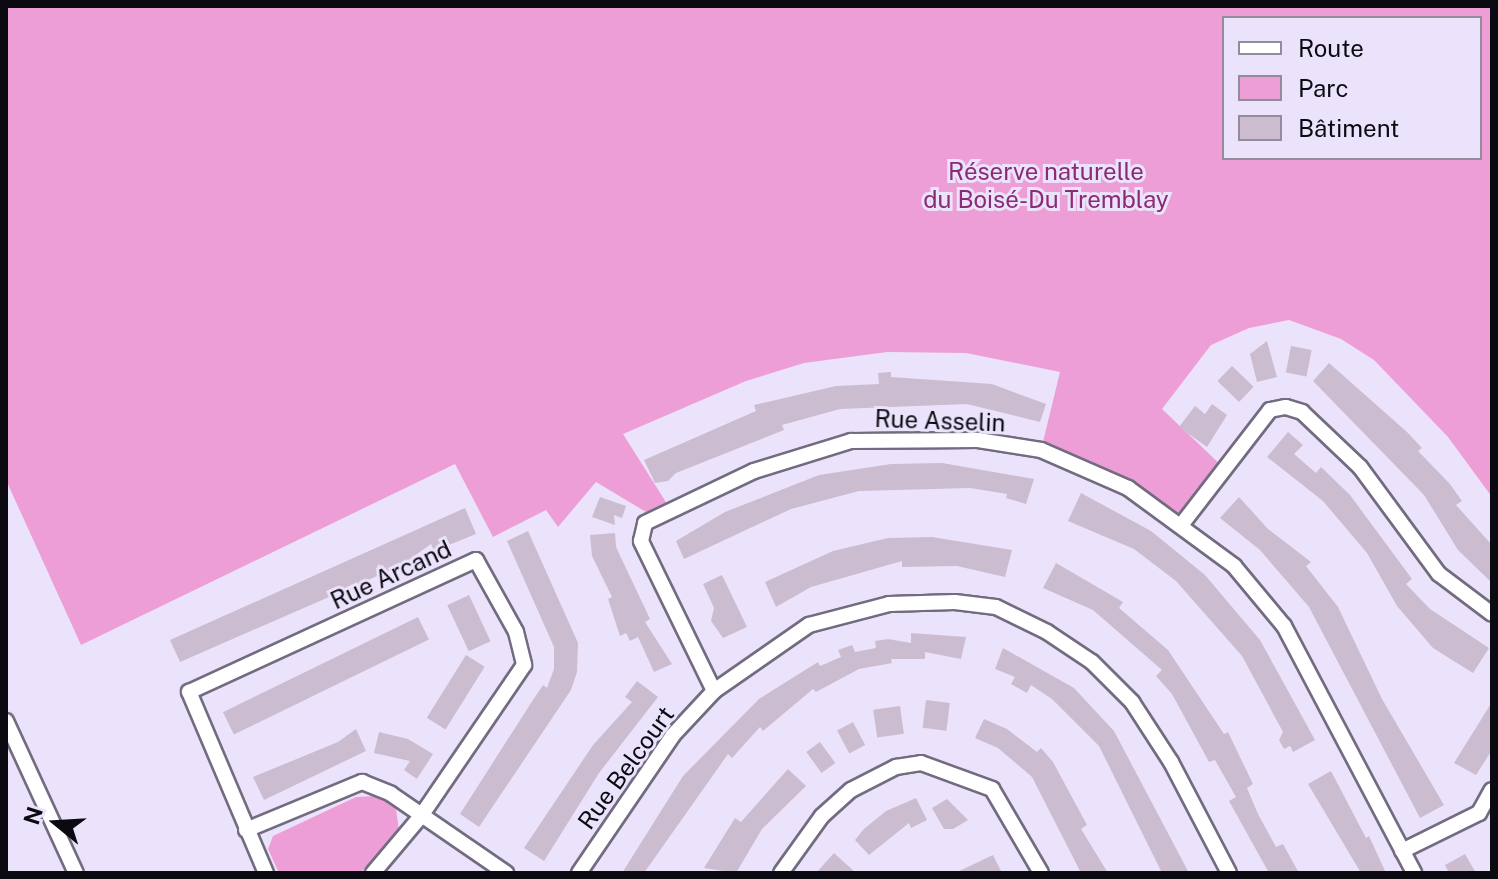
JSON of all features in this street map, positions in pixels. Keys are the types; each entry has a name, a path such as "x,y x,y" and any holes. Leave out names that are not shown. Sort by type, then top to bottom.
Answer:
{"street":[{"path":"1182,524 1270,410 1286,407 1302,412 1360,467 1439,574 1492,614"},
{"name":"Rue Asselin","path":"714,691 641,541 645,523 806,451 867,440 978,440 1041,450 1128,488 1182,524 1234,566 1284,626 1414,873"},
{"name":"Rue Arcand","path":"266,873 189,692 476,560 516,632 524,665 421,816 373,873"},
{"name":"Rue Belcourt","path":"579,873 673,735 714,691 809,625 889,604 955,602 996,607 1047,632 1092,662 1132,702 1171,762 1229,873"},
{"path":"6,721 76,873"},
{"path":"781,873 822,816 851,790 896,767 921,763 992,789 1041,873"},
{"path":"246,830 362,782 421,816 506,873"},
{"path":"1402,851 1479,813 1492,790"}],"green space":[{"name":"Réserve naturelle du Boisé-Du Tremblay","path":"6,6 1492,6 1492,497 1448,437 1374,360 1341,339 1289,320 1249,328 1211,345 1162,409 1224,468 1182,524 1041,450 1060,372 966,353 887,352 804,363 746,381 623,434 669,507 651,515 596,482 558,527 546,510 493,537 455,464 81,645 6,480"},
{"path":"377,796 396,809 399,830 360,873 279,873 268,849 273,836 356,797"}],"building":[{"path":"1267,341 1277,377 1257,382 1250,354"},
{"path":"1291,346 1312,350 1306,377 1286,373"},
{"path":"1329,363 1407,432 1422,448 1418,451 1450,484 1462,501 1456,505 1492,545 1492,583 1458,550 1424,495 1313,381"},
{"path":"1232,366 1254,387 1239,402 1217,381"},
{"path":"891,372 891,377 992,384 1046,404 1040,422 967,404 840,409 782,425 784,430 676,473 668,481 655,483 644,460 756,411 754,405 836,386 879,384 878,373"},
{"path":"1212,404 1227,415 1207,447 1179,427 1195,406 1205,414"},
{"path":"1288,432 1303,445 1294,454 1316,473 1321,467 1350,495 1412,579 1406,584 1430,609 1489,648 1473,673 1433,648 1397,606 1367,553 1323,501 1267,457"},
{"path":"942,463 1034,479 1026,504 1006,498 1007,494 970,488 859,491 791,509 684,559 676,541 725,512 819,475 891,464"},
{"path":"1081,493 1151,531 1205,575 1260,640 1315,740 1293,752 1290,746 1284,749 1279,740 1283,732 1242,656 1176,581 1134,549 1068,521"},
{"path":"600,497 626,506 622,518 614,515 615,525 592,517"},
{"path":"1239,497 1268,529 1311,562 1306,566 1338,607 1382,699 1444,805 1420,818 1309,607 1260,550 1220,518"},
{"path":"465,508 476,534 434,551 431,544 400,566 180,662 170,640"},
{"path":"528,531 578,643 577,672 571,690 479,827 460,814 543,685 547,688 554,669 554,647 507,541"},
{"path":"615,533 616,547 650,619 645,622 672,664 654,672 638,637 630,641 626,633 620,636 608,599 612,597 592,556 590,535"},
{"path":"932,537 1012,550 1005,577 957,566 902,567 902,561 811,587 776,607 765,582 833,551 888,538"},
{"path":"1056,563 1123,602 1119,608 1168,650 1224,734 1228,732 1253,784 1247,788 1258,814 1276,847 1283,844 1299,873 1269,873 1229,801 1236,797 1215,760 1209,762 1172,694 1156,676 1162,670 1093,610 1043,588"},
{"path":"722,575 747,627 723,638 711,621 714,608 703,584"},
{"path":"469,595 491,641 469,651 447,605"},
{"path":"418,617 429,639 234,735 223,712"},
{"path":"911,633 966,637 961,659 925,652 925,659 891,659 892,663 859,669 816,692 813,689 763,731 760,727 732,758 728,754 644,873 622,873 683,776 759,699 818,662 820,666 841,657 838,650 852,645 855,652 876,648 875,641 888,639 911,643"},
{"path":"1003,648 1074,688 1114,731 1189,873 1162,873 1099,746 1052,699 1031,685 1027,693 1011,684 1015,677 995,669"},
{"path":"466,655 485,667 445,729 427,718"},
{"path":"637,681 658,697 599,773 544,861 524,848 593,745 632,702 625,697"},
{"path":"926,700 950,703 946,731 923,728"},
{"path":"1492,702 1492,750 1476,775 1454,763"},
{"path":"900,706 904,734 877,737 873,710"},
{"path":"984,719 1007,729 1037,752 1041,748 1053,762 1087,825 1081,829 1108,873 1081,873 1032,777 998,748 975,738"},
{"path":"853,722 865,745 849,753 837,730"},
{"path":"356,729 366,751 264,800 253,777 338,742"},
{"path":"379,732 408,739 433,754 417,779 404,770 410,761 374,753"},
{"path":"820,742 835,763 822,773 806,752"},
{"path":"788,769 806,786 762,829 736,873 704,868 735,818 741,822"},
{"path":"1331,771 1366,838 1369,836 1386,873 1361,873 1308,784"},
{"path":"916,798 927,820 911,828 909,823 869,855 855,840 886,811"},
{"path":"947,799 968,820 953,829 944,829 932,808"},
{"path":"834,853 856,873 816,873"},
{"path":"1465,854 1476,873 1449,873 1445,865"},
{"path":"993,855 1002,873 955,873"}]}
